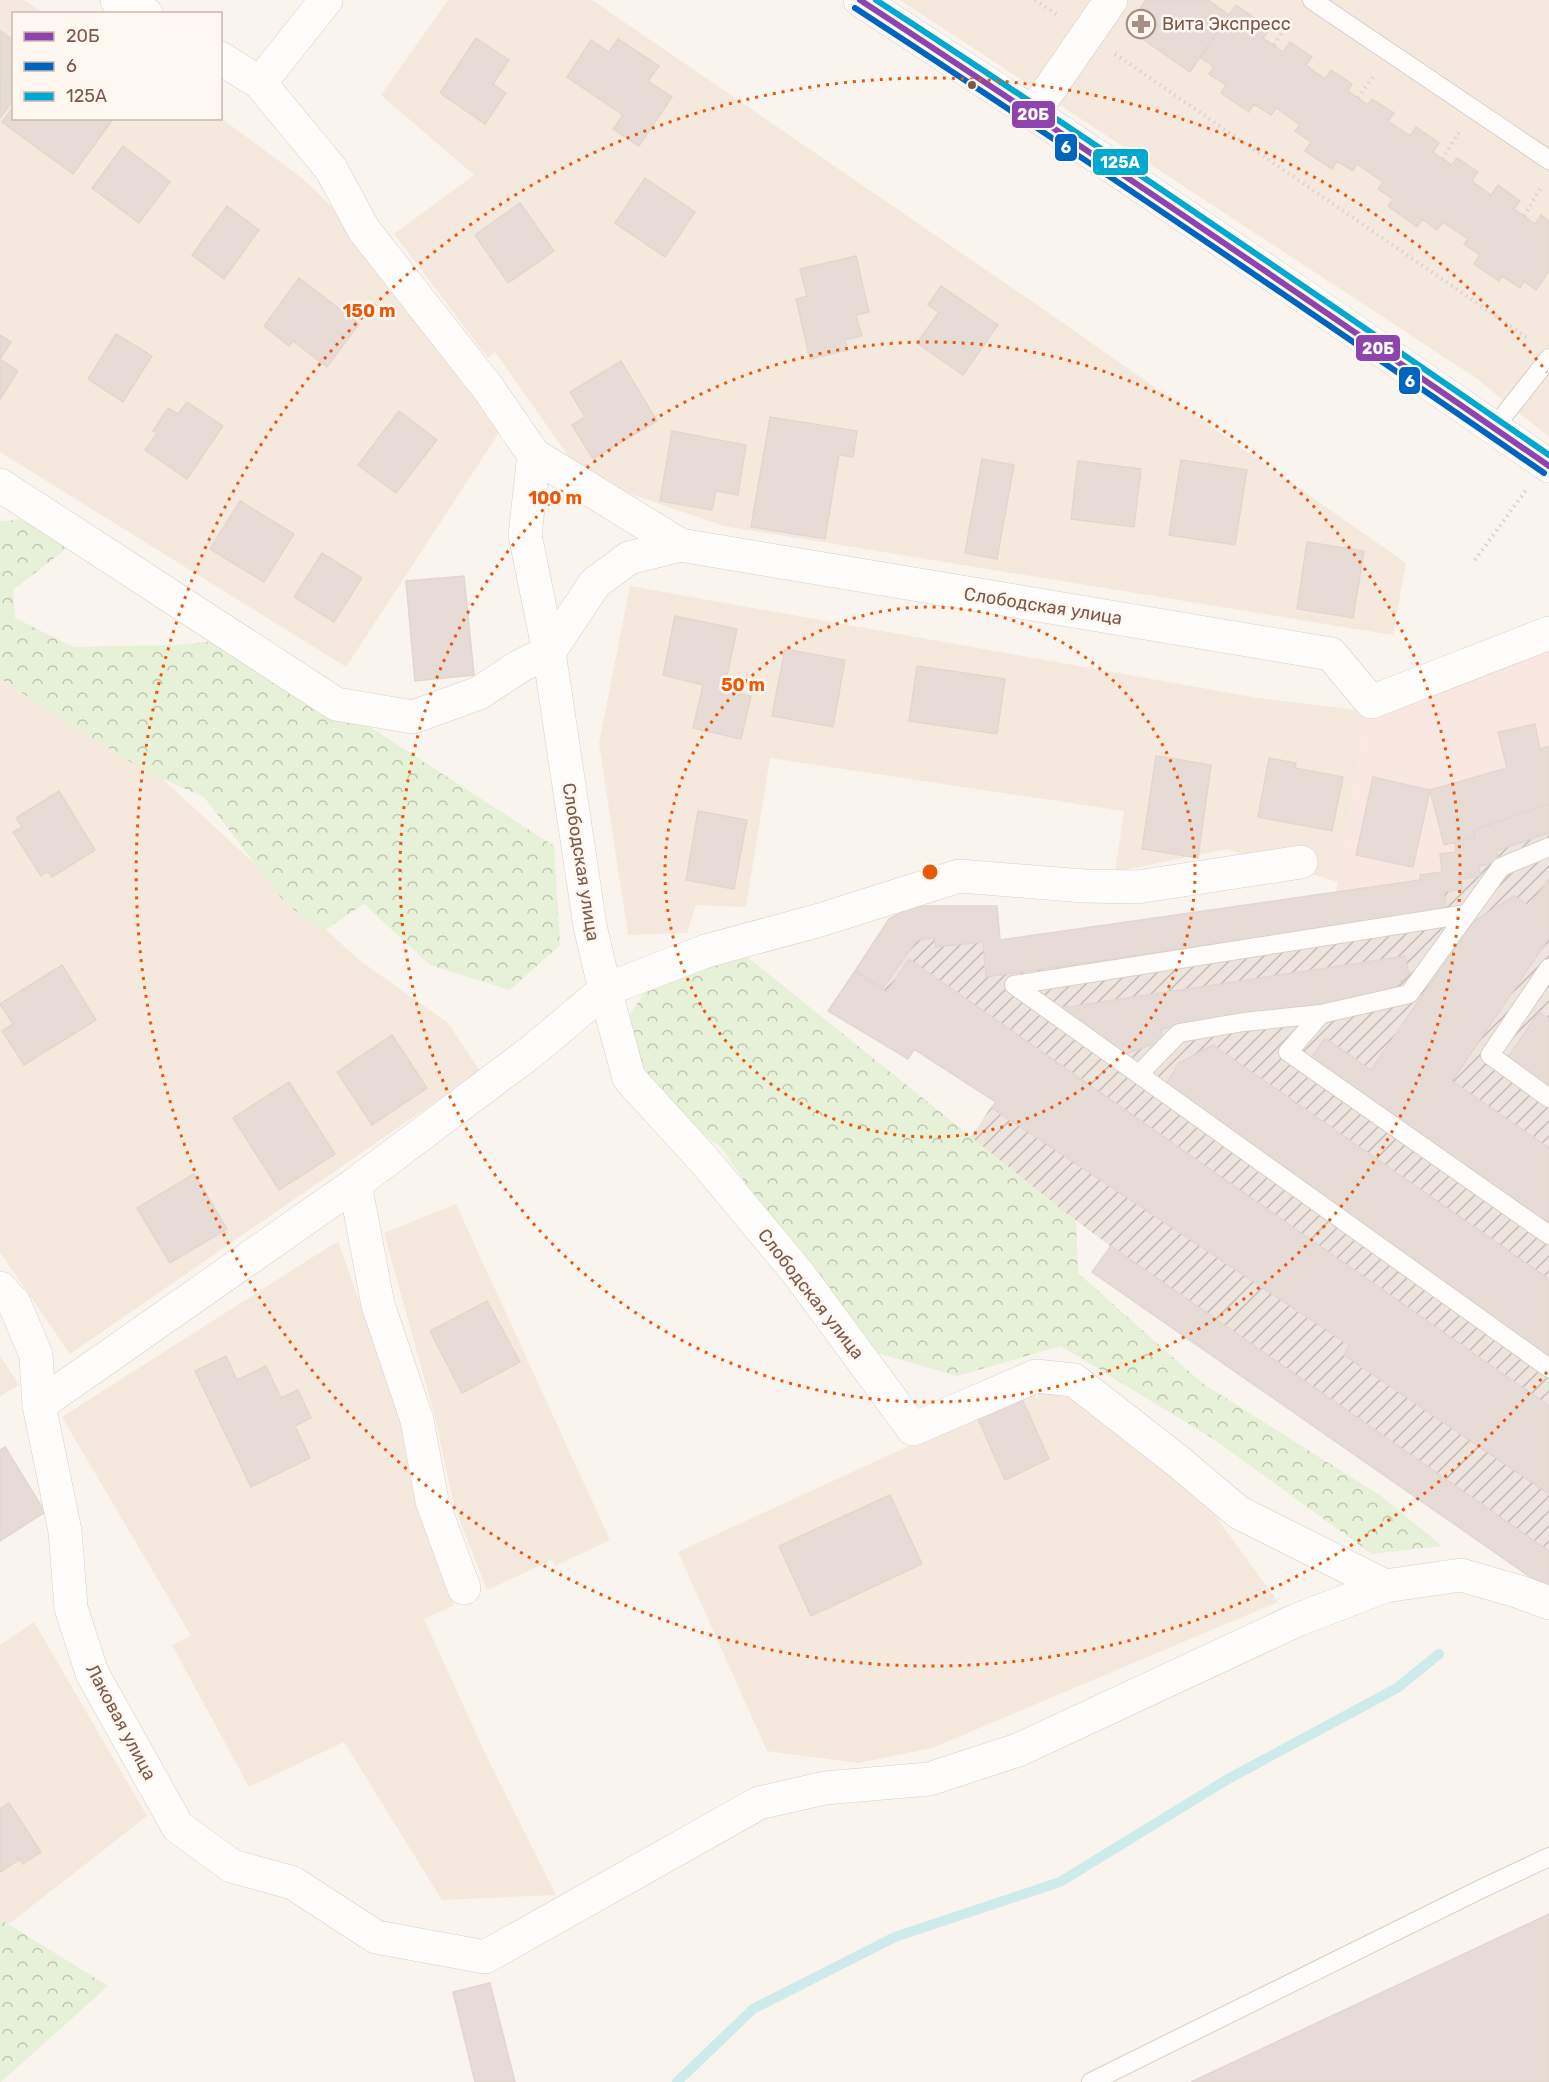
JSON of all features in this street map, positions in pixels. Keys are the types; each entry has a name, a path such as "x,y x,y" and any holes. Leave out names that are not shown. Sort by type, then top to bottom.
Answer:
{"street":[{"path":"117,0 142,12"},
{"path":"260,83 326,0"},
{"path":"860,0 1033,112 1547,464"},
{"path":"1033,112 1111,0"},
{"path":"222,59 260,83 332,169 364,230 488,388 534,455 680,545"},
{"name":"Слободская улица","path":"534,455 525,535 549,652 590,926 630,1078 704,1160 798,1273 913,1429 1036,1376 1074,1380 1179,1462 1238,1512 1385,1586"},
{"path":"0,485 336,704 413,717 479,693 520,666 549,652"},
{"name":"Слободская улица","path":"549,652 595,583 629,558 680,545 1331,654 1371,702 1549,633"},
{"path":"39,1405 355,1184 531,1052 605,990 706,951 820,920 959,876 1084,886 1137,886 1301,862"},
{"path":"355,1184 378,1305 417,1420 432,1500 464,1588"},
{"name":"Лаковая улица","path":"0,1288 14,1303 36,1355 39,1405 65,1531 71,1608 92,1674 178,1827 232,1866 293,1884 376,1937 484,1957 759,1803 825,1788 929,1779 1018,1750 1297,1620 1385,1586"},
{"path":"1385,1586 1461,1575 1549,1603"}],"lane":[{"path":"1304,4 1549,160"},
{"path":"1494,429 1549,358"},
{"path":"1139,1074 1179,1033 1244,1022 1321,1014 1409,994 1501,867 1549,847"},
{"path":"1467,914 1014,985 1549,1368"},
{"path":"1549,967 1490,1055 1549,1098"},
{"path":"1321,1014 1288,1052 1549,1234"},
{"path":"1091,2082 1549,1857"}],"path":[{"path":"1035,0 1529,339"},
{"path":"1274,45 1304,4"},
{"path":"1524,216 1543,186"},
{"path":"1475,560 1547,464"}],"shaded area":[{"path":"0,0 24,0 42,12 12,12 12,120 222,119 302,178 335,210 502,428 346,667 0,452"},
{"path":"448,0 592,0 1043,309 1406,563 1393,635 724,526 584,478 495,352 488,358 394,234 474,175 381,95"},
{"path":"900,0 1549,0 1549,437 1476,378"},
{"path":"630,586 1258,698 1366,711 1338,882 1227,849 1115,872 1124,811 770,758 746,907 696,905 687,933 628,935 599,743"},
{"path":"1549,639 1549,804 1456,852 1442,872 1421,875 1420,880 1336,893 1366,711"},
{"path":"0,660 92,714 359,960 448,1023 480,1071 70,1354 0,1252"},
{"path":"1549,804 1549,1590 1092,1272 1110,1246 969,1140 995,1101 915,1049 908,1059 828,1011 889,919 913,906 997,906 1000,940 1420,880 1420,875 1442,872 1456,852 1455,842 1475,837"},
{"path":"456,1204 610,1540 555,1566 552,1560 487,1590 454,1506 435,1417 384,1233"},
{"path":"338,1241 405,1431 412,1479 454,1605 424,1619 484,1751 556,1895 442,1900 344,1742 249,1787 172,1645 191,1636 62,1417"},
{"path":"0,1356 19,1385 0,1396"},
{"path":"1070,1388 1209,1507 1278,1602 932,1748 858,1763 767,1751 678,1552 1033,1389"},
{"path":"34,1622 147,1816 0,1931 0,1645"}],"green space":[{"path":"21,519 67,548 13,590 15,618 73,647 176,645 234,639 554,846 560,945 510,990 430,965 364,904 323,931 285,903 204,797 147,772 0,678 0,522"},
{"path":"746,956 1076,1221 1078,1273 1202,1383 1381,1496 1442,1546 1372,1554 1212,1438 1061,1346 957,1376 870,1351 764,1210 721,1147 637,1087 629,1017 649,984"},
{"path":"0,1919 108,1986 1,2082 0,2082"}],"building":[{"path":"1146,0 1208,0 1229,15 1190,72 1127,28"},
{"path":"1236,5 1270,29 1263,38 1283,52 1290,42 1312,57 1306,65 1325,79 1331,70 1352,84 1348,91 1368,105 1372,99 1394,113 1388,121 1410,136 1416,127 1439,143 1433,152 1442,159 1452,165 1457,158 1478,172 1472,181 1491,195 1498,185 1520,201 1514,209 1535,224 1541,215 1549,221 1549,271 1536,290 1524,281 1520,288 1502,276 1499,281 1474,264 1480,255 1464,244 1468,239 1443,222 1437,230 1422,219 1417,227 1388,206 1393,199 1378,189 1383,182 1357,164 1353,171 1337,161 1332,169 1305,151 1311,142 1295,131 1300,125 1276,108 1271,115 1254,104 1249,112 1221,93 1226,85 1209,74 1214,67 1200,57"},
{"path":"1,31 12,39 12,102 0,118"},
{"path":"476,38 509,60 493,84 506,93 485,124 440,93"},
{"path":"618,39 659,66 648,81 672,97 639,146 613,129 623,115 567,77 591,40 609,52"},
{"path":"12,109 12,120 109,120 111,122 73,174 2,122"},
{"path":"123,146 170,182 139,223 92,188"},
{"path":"645,178 695,212 665,257 615,223"},
{"path":"520,203 554,251 508,283 475,235"},
{"path":"227,206 259,230 224,279 192,255"},
{"path":"856,256 869,312 856,315 862,336 845,340 848,350 810,359 796,299 807,296 800,269"},
{"path":"299,278 359,324 327,367 293,341 289,346 264,326"},
{"path":"941,286 998,325 963,375 917,343 939,312 928,305"},
{"path":"116,334 152,356 123,402 88,379"},
{"path":"0,335 11,342 0,359"},
{"path":"0,359 18,371 0,399"},
{"path":"621,361 657,421 593,459 572,425 585,417 570,392"},
{"path":"187,402 223,426 187,479 145,450 157,433 153,431 168,408 178,414"},
{"path":"399,411 437,440 396,493 358,465"},
{"path":"770,417 857,431 853,457 839,455 825,539 751,527"},
{"path":"672,431 746,445 738,495 716,491 712,510 660,501"},
{"path":"982,459 1014,465 997,559 965,553"},
{"path":"1181,460 1247,470 1235,545 1169,535"},
{"path":"1078,461 1141,469 1134,527 1071,519"},
{"path":"240,501 294,534 264,582 210,549"},
{"path":"1307,542 1364,551 1353,618 1297,609"},
{"path":"322,553 362,578 334,622 294,597"},
{"path":"464,576 474,675 415,681 406,581"},
{"path":"675,616 737,629 724,690 751,696 741,739 693,728 703,685 663,675"},
{"path":"785,649 845,660 833,727 772,716"},
{"path":"917,666 1005,679 997,734 909,721"},
{"path":"1535,724 1540,749 1549,746 1549,804 1474,830 1475,837 1444,845 1430,790 1507,768 1498,732"},
{"path":"1156,756 1211,765 1198,858 1142,849"},
{"path":"1269,758 1296,763 1295,768 1343,777 1332,831 1258,817"},
{"path":"1373,777 1430,790 1413,867 1356,855"},
{"path":"59,791 95,850 52,877 48,871 41,876 13,832 22,827 16,818"},
{"path":"1549,804 1549,833 1496,851 1499,862 1479,866 1480,876 1462,879 1462,889 1444,892 1446,908 1415,913 1415,916 986,977 983,942 935,947 935,938 917,940 882,989 855,971 889,919 913,906 997,906 1000,940 1420,880 1420,875 1442,872 1440,854 1456,852 1455,842 1475,837 1474,830"},
{"path":"698,811 747,820 734,889 686,880"},
{"path":"1549,879 1549,938 1452,1081 1549,1148 1549,1232 1305,1067 1325,1038 1371,1070 1473,922 1514,896 1529,906"},
{"path":"1405,956 1409,973 1396,987 1364,1000 1161,1029 1162,1041 1111,1059 1065,1031 1062,1008"},
{"path":"909,959 1549,1406 1549,1494 1344,1355 1349,1345 992,1108 996,1102 914,1049 908,1059 828,1011 855,971 887,992"},
{"path":"62,965 96,1020 24,1065 2,1031 13,1024 0,1004"},
{"path":"1539,1012 1549,1019 1549,1098 1502,1066"},
{"path":"392,1035 427,1088 372,1125 337,1072"},
{"path":"1213,1045 1549,1279 1549,1357 1163,1089 1179,1063"},
{"path":"289,1082 335,1154 279,1190 233,1118"},
{"path":"194,1174 227,1229 170,1263 137,1208"},
{"path":"1111,1246 1549,1551 1549,1590 1092,1272"},
{"path":"487,1301 520,1362 462,1393 430,1331"},
{"path":"226,1356 237,1380 266,1366 281,1398 298,1390 311,1418 295,1426 310,1458 251,1487 195,1371"},
{"path":"1022,1399 1049,1459 1005,1480 978,1419"},
{"path":"5,1447 45,1512 0,1541 0,1450"},
{"path":"890,1495 922,1564 811,1616 779,1546"},
{"path":"9,1803 41,1852 23,1864 20,1859 0,1872 0,1809"},
{"path":"1549,1914 1549,2082 1191,2082"},
{"path":"490,1983 515,2082 475,2082 453,1992"}],"waterway":[{"path":"677,2082 753,2009 895,1937 1060,1882 1228,1779 1397,1688 1439,1654"}],"transit line":[{"name":"20Б","path":"860,0 1206,231 1549,466"},
{"name":"125А","path":"876,0 1214,225 1549,455"},
{"name":"6","path":"855,8 1115,180 1544,473"}],"place":[{"name":"Вита Экспресс","path":"1141,24"}]}
